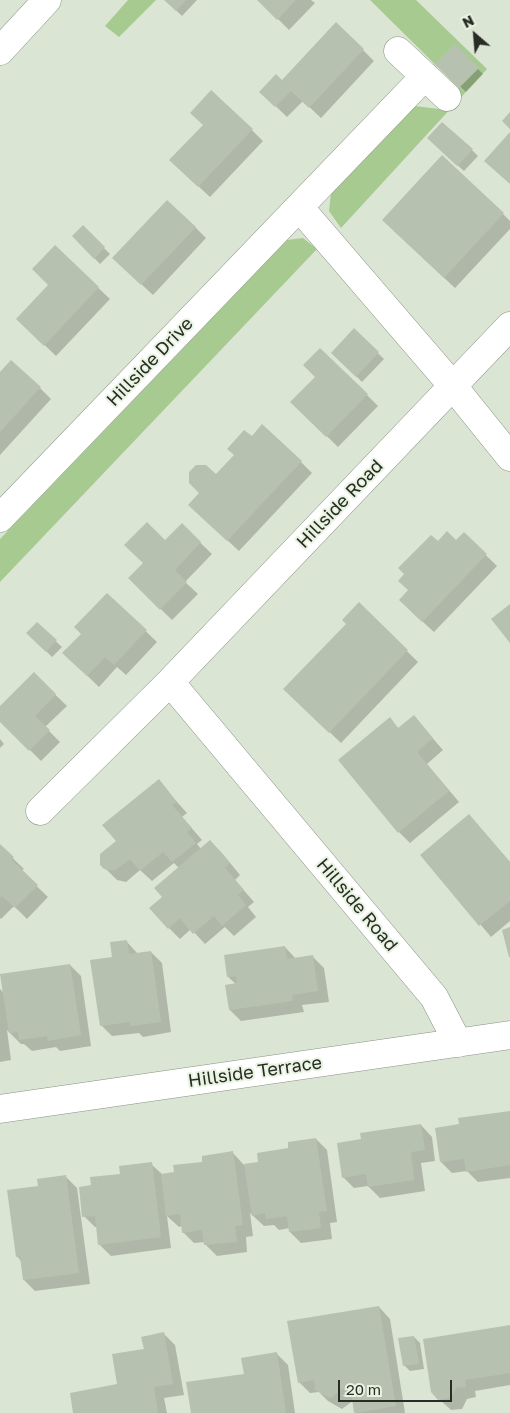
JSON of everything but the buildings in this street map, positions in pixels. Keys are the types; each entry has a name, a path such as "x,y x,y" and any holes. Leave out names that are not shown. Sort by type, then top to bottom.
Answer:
{"street":[{"path":"0,51 47,0"},
{"path":"398,51 447,97"},
{"name":"Hillside Drive","path":"0,518 425,76"},
{"path":"300,207 510,456"},
{"name":"Hillside Road","path":"40,811 170,682 510,326"},
{"name":"Hillside Road","path":"170,682 434,997 458,1043"},
{"name":"Hillside Terrace","path":"0,1109 510,1035"}],"green space":[{"path":"128,0 156,0 119,37 105,26"},
{"path":"370,0 416,0 487,69 341,228 329,211 331,193 415,106 439,109 459,88"},
{"path":"303,238 317,249 0,582 0,539 287,240"}]}
